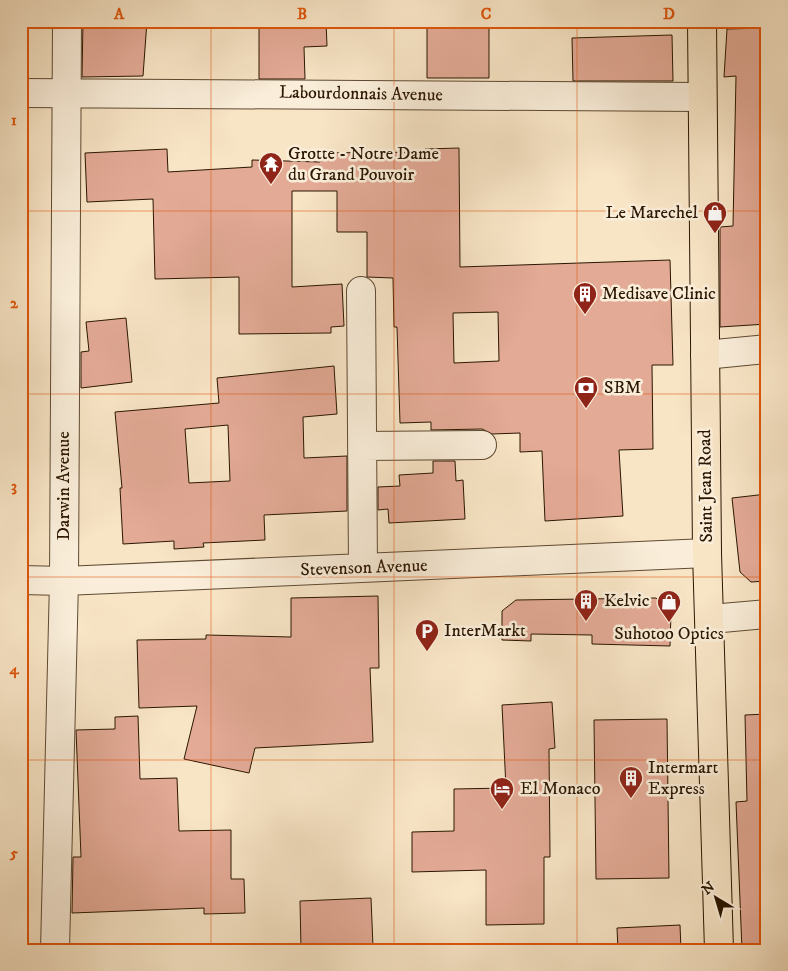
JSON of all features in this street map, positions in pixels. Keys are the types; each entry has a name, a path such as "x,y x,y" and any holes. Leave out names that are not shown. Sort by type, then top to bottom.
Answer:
{"main road":[{"name":"Saint Jean Road","path":"702,21 701,97 707,553 719,950"}],"street":[{"name":"Darwin Avenue","path":"55,950 64,580 65,92 67,21"},
{"name":"Labourdonnais Avenue","path":"21,93 701,97"},
{"path":"361,292 363,568"},
{"path":"705,355 767,349"},
{"path":"362,446 482,445"},
{"name":"Stevenson Avenue","path":"21,580 64,580 707,553"},
{"path":"710,619 767,614"}],"building":[{"path":"83,21 147,21 143,76 82,77"},
{"path":"259,21 326,21 327,46 304,47 305,79 259,79"},
{"path":"427,21 489,21 489,78 427,78"},
{"path":"767,28 767,324 720,327 720,227 733,226 736,76 724,77 727,29"},
{"path":"672,35 673,81 573,81 572,38"},
{"path":"459,148 460,267 670,260 673,365 652,365 653,449 619,450 623,516 545,521 542,451 520,452 520,433 492,434 482,429 431,430 431,422 400,423 397,327 394,327 393,278 367,277 367,232 337,232 337,191 292,191 292,287 342,284 344,326 331,327 331,333 239,334 239,277 155,279 153,199 87,202 85,153 167,149 168,172 252,167 252,160 320,162 320,153 425,152 425,149","holes":["498,312 499,361 454,363 453,313"]},
{"path":"126,318 132,382 81,388 81,352 89,351 86,322"},
{"path":"334,366 337,414 303,417 304,458 347,456 347,511 264,515 265,540 203,543 204,547 174,549 174,541 123,544 120,488 122,488 115,412 219,403 217,378","holes":["228,425 230,481 189,483 185,429"]},
{"path":"433,461 455,461 456,481 463,480 465,519 389,523 388,509 378,510 378,487 400,486 399,475 433,473"},
{"path":"767,494 767,581 751,582 740,572 732,498"},
{"path":"378,596 379,668 370,668 373,742 255,748 249,773 184,759 197,706 139,708 137,640 206,639 206,635 291,637 291,598"},
{"name":"Kelvic","path":"656,598 671,612 670,646 592,644 592,635 531,634 531,641 502,640 502,611 516,600"},
{"path":"552,702 555,748 549,749 550,857 544,857 544,924 486,925 486,870 412,872 412,832 454,831 454,789 506,788 502,705"},
{"path":"767,714 767,950 742,950 736,802 747,801 745,715"},
{"path":"138,716 140,779 177,778 179,831 231,830 231,879 244,879 245,913 204,914 204,908 72,913 73,857 81,857 76,730 115,729 115,717"},
{"name":"Intermart Express","path":"667,719 669,878 596,879 594,720"},
{"path":"371,898 373,947 301,949 300,901"},
{"path":"680,925 681,950 618,950 617,928"}],"place":[{"name":"Grotte - Notre Dame du Grand Pouvoir","path":"271,185"},
{"name":"Le Marechel","path":"715,234"},
{"name":"Medisave Clinic","path":"585,315"},
{"name":"SBM","path":"586,409"},
{"name":"Kelvic","path":"586,622"},
{"name":"Suhotoo Optics","path":"669,623"},
{"name":"InterMarkt","path":"427,652"},
{"name":"Intermart Express","path":"631,799"},
{"name":"El Monaco","path":"502,810"}]}
